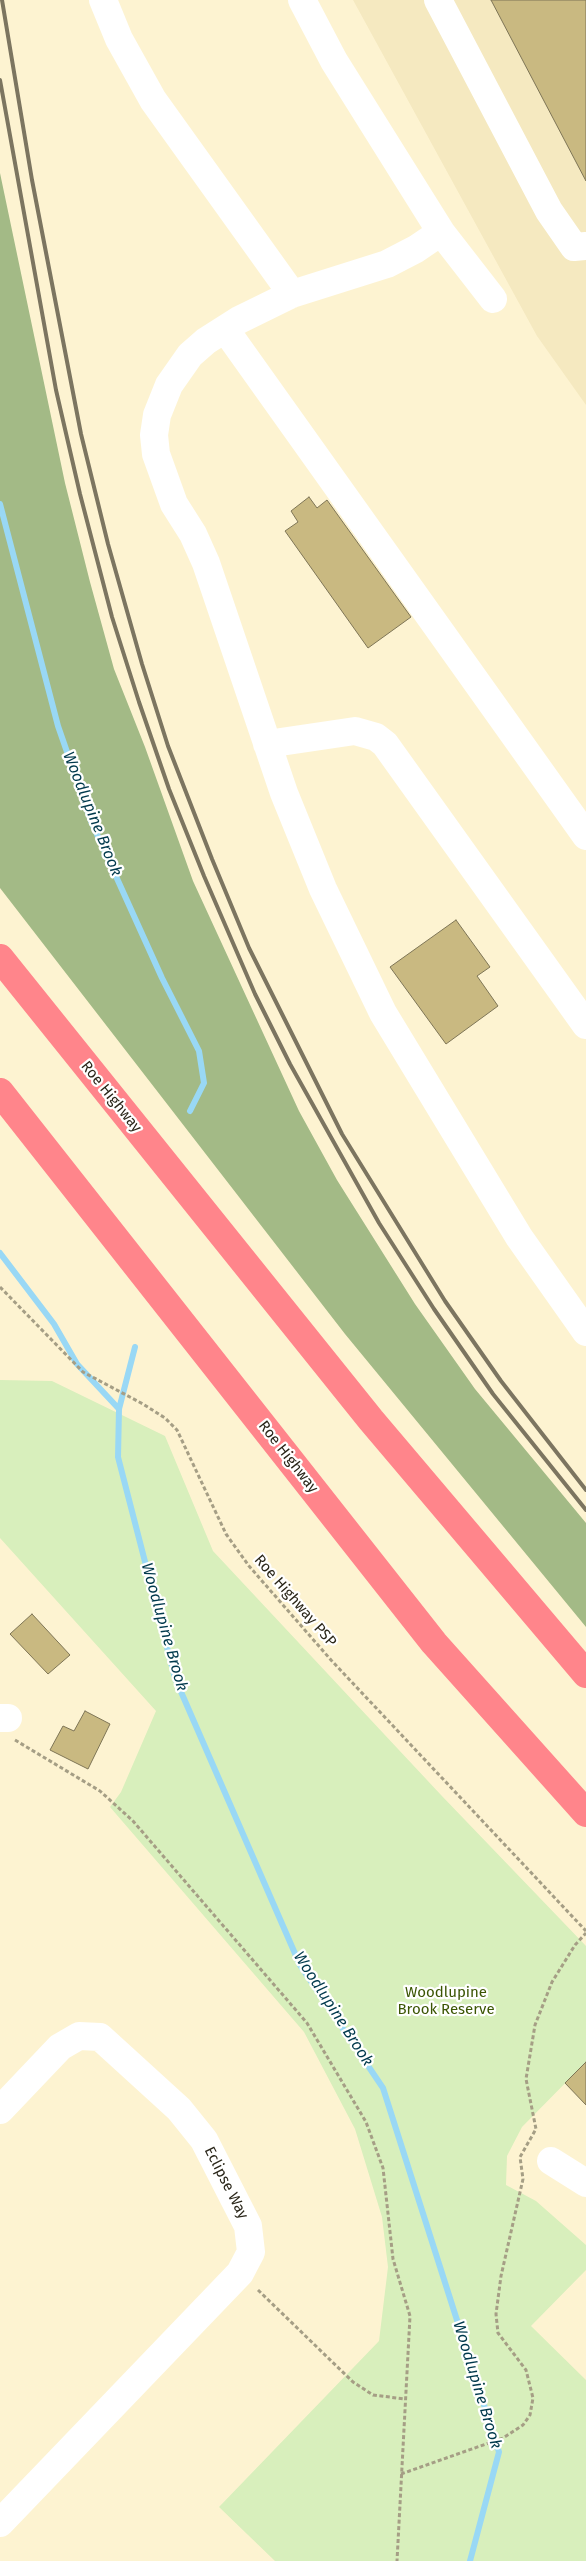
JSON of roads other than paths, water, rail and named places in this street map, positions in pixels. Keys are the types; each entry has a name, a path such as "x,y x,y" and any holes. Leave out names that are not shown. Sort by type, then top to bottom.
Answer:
{"highway":[{"name":"Roe Highway","path":"0,958 371,1420 586,1674"},
{"name":"Roe Highway","path":"0,1092 434,1643 586,1814"}],"street":[{"path":"103,0 119,39 153,100 292,294"},
{"path":"302,0 334,61 441,232 493,299"},
{"path":"438,0 549,211 574,247 586,246"},
{"path":"441,232 416,249 388,264 292,294 225,329 196,350 177,371 157,415 154,435 158,461 171,496 206,563 266,744 323,889 383,1013 520,1237 586,1332"},
{"path":"225,329 586,836"},
{"path":"266,744 355,731 376,737 384,744 586,1025"},
{"name":"Eclipse Way","path":"0,2110 60,2046 79,2036 100,2037 179,2110 204,2140 248,2226 252,2252 240,2273 0,2523"},
{"path":"551,2161 586,2184"}],"waterway":[{"name":"Woodlupine Brook","path":"0,504 58,726 91,821 162,978 199,1051 204,1083 190,1111"},
{"path":"0,1253 54,1324 77,1364 119,1409"},
{"name":"Woodlupine Brook","path":"135,1347 119,1409 118,1457 175,1678 300,1965 383,2088 499,2452 470,2561"}],"railway":[{"path":"2,0 32,180 81,434 108,544 142,664 168,746 212,859 249,948 342,1134 445,1301 501,1381 586,1490"},
{"path":"0,80 56,390 80,494 112,617 139,702 169,789 204,876 255,994 290,1064 379,1223 434,1309 493,1394 586,1510"}],"park label":[{"name":"Woodlupine Brook Reserve","path":"446,2002"}]}
